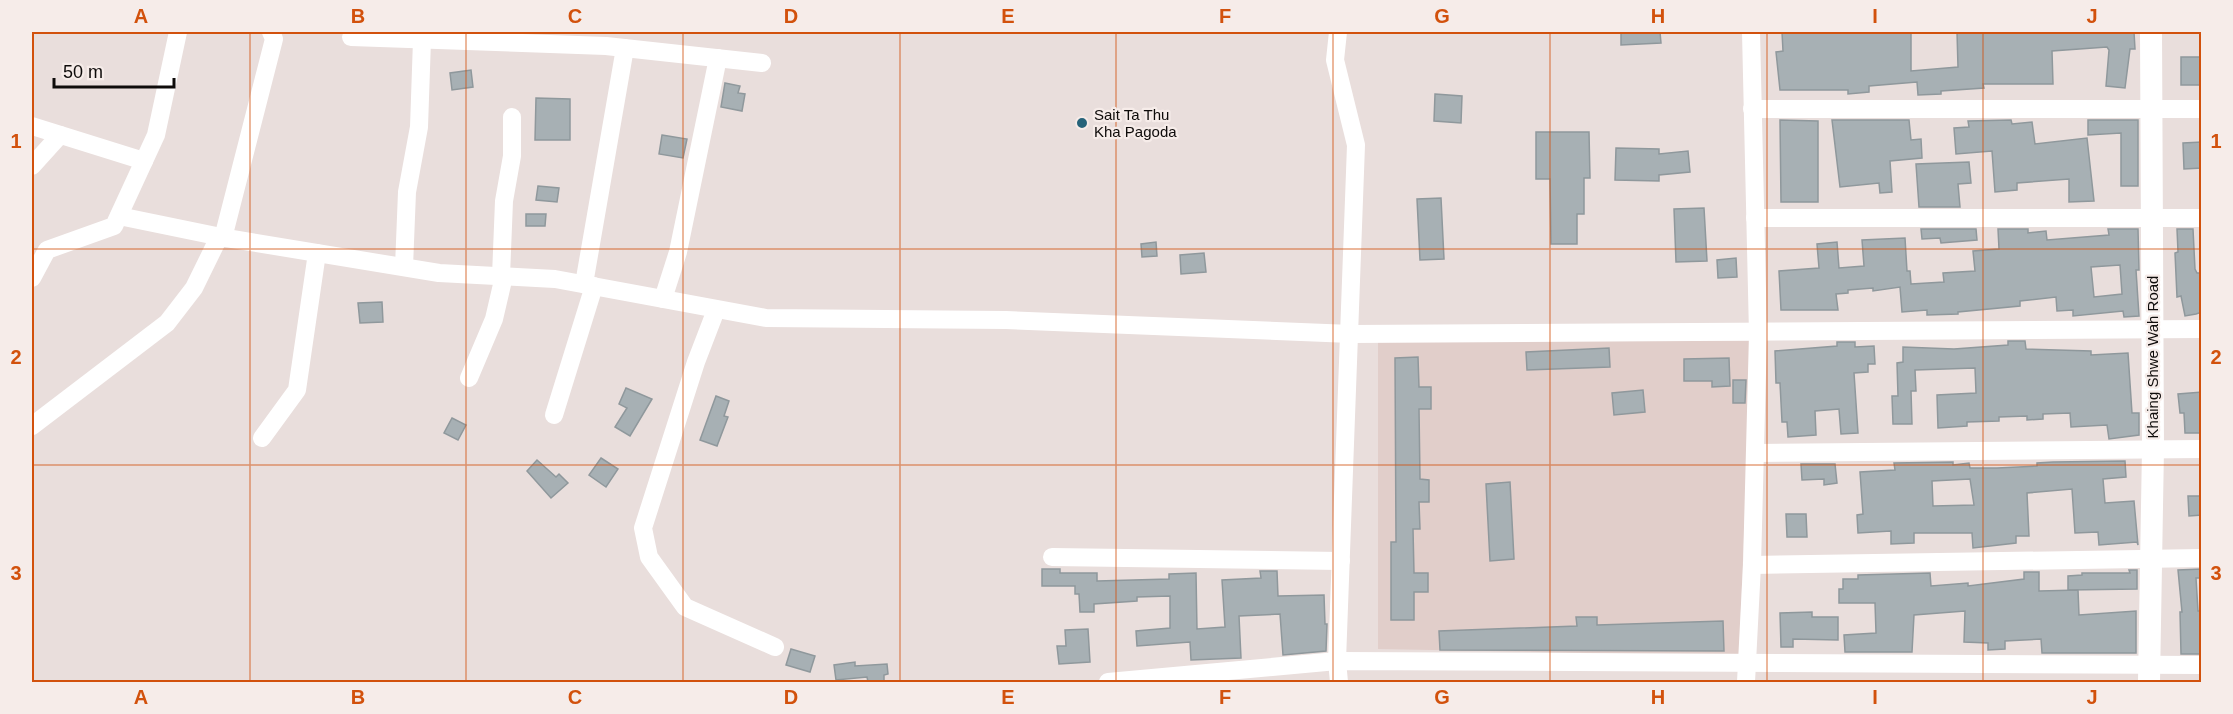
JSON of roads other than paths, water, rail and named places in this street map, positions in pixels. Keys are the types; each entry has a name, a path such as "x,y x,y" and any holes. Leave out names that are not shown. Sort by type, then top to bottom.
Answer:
{"street":[{"path":"32,278 47,250 114,226 156,135 178,32"},
{"path":"32,426 167,323 194,288 221,237 274,39 272,32"},
{"path":"1338,32 1335,60 1356,145 1351,334 1337,662 1339,682"},
{"path":"1746,682 1756,453 1758,334 1751,32"},
{"name":"Khaing Shwe Wah Road","path":"2149,674 2153,448 2151,32"},
{"path":"351,37 422,40 534,37 762,63"},
{"path":"404,267 407,192 419,127 422,40"},
{"path":"554,415 589,285 625,48"},
{"path":"663,299 678,252 718,58"},
{"path":"1752,109 2202,109"},
{"path":"469,378 494,319 502,276 504,201 512,156 512,117"},
{"path":"32,126 144,161"},
{"path":"32,166 60,135"},
{"path":"119,216 221,237 439,273 555,279 766,318 1006,320 1351,334 1758,334 2202,329"},
{"path":"1755,218 2202,218"},
{"path":"262,438 297,390 317,253"},
{"path":"716,310 696,362 643,528 649,557 686,607 775,647"},
{"path":"1756,453 2202,449"},
{"path":"1052,557 1341,561"},
{"path":"1752,565 2202,558"},
{"path":"1108,682 1337,662 1746,663 2149,674 2202,665"}],"place":[{"name":"Sait Ta Thu Kha Pagoda","path":"1082,123"}]}
